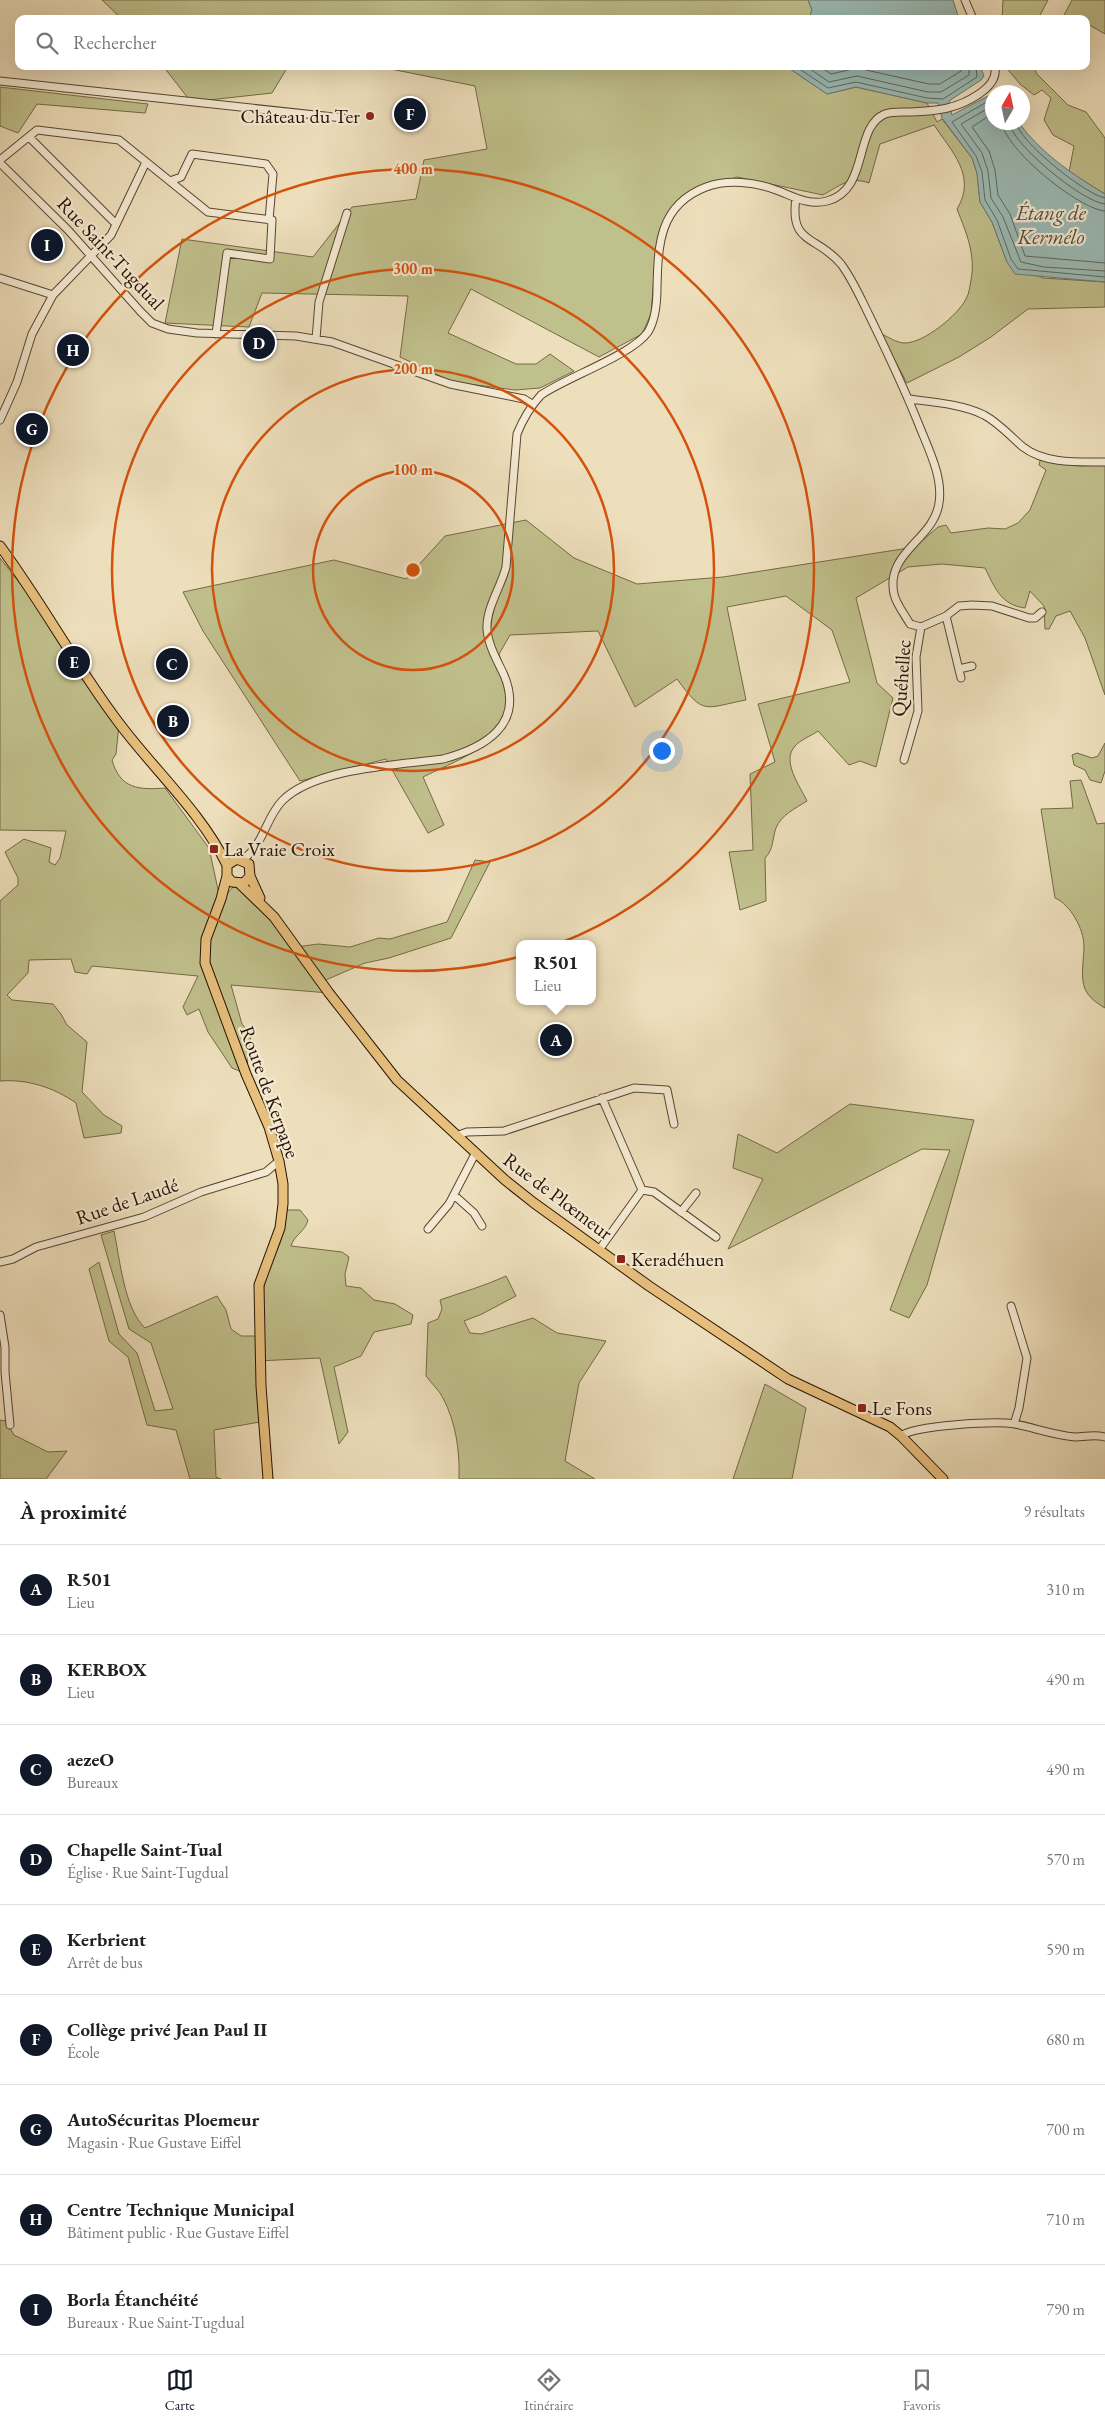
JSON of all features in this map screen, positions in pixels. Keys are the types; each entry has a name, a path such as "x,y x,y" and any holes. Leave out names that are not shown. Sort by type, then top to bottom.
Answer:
{"main road":[{"path":"0,546 28,583 119,724 217,844 228,866 240,859"},
{"path":"217,844 240,859 250,872"},
{"name":"Route de Kerpape","path":"228,866 221,899 206,939 205,963 246,1074 269,1128 282,1177 283,1204 280,1228 259,1285 261,1386 268,1479"},
{"name":"Route de Kerpape","path":"221,899 226,891 238,884 250,872"},
{"name":"Rue de Plœmeur","path":"250,872 262,903"},
{"name":"Rue de Plœmeur","path":"227,876 262,903 397,1080 475,1154 534,1204 788,1379 890,1428 901,1436 943,1479"}],"street":[{"path":"965,0 971,15"},
{"path":"240,859 257,846 278,806 294,792 325,776 443,759 460,754 491,738 504,721 509,707 509,690 490,645 487,627 490,611 502,583 506,567 517,434 532,404 549,389 633,346 648,332 656,308 658,260 662,231 670,216 684,200 706,187 740,182 764,186 796,198 822,202 835,198 847,188 859,166 872,126 878,118 894,112 952,108 985,90 994,79 995,70"},
{"path":"0,81 343,118"},
{"path":"0,161 37,130 119,140 208,212 272,220 270,259 227,253 216,334"},
{"path":"28,137 116,224"},
{"path":"170,181 182,177 192,154 266,164 273,174 269,220"},
{"name":"Rue Saint-Tugdual","path":"0,161 68,230 152,323 168,329 216,334 296,336 332,342 373,355 450,384 524,399 532,404"},
{"path":"0,420 17,382 32,334 54,295 111,235 146,162"},
{"path":"796,198 794,220 796,226 804,235 831,254 849,276 908,399 982,414 1025,448 1039,456 1050,459 1105,462"},
{"path":"316,339 319,302 347,213"},
{"path":"0,278 54,295"},
{"name":"Quéhellec","path":"908,399 931,454 938,481 939,503 932,525 904,553 895,569 894,594 910,624 921,626 946,616 959,606 992,606 1029,618 1035,618 1042,612"},
{"path":"946,616 961,678"},
{"name":"Quéhellec","path":"904,760 918,711 916,657 921,626"},
{"path":"959,670 972,666"},
{"path":"250,872 274,821 294,792"},
{"path":"456,1136 467,1132 481,1133 512,1129 634,1088 667,1090 674,1124"},
{"path":"602,1098 642,1190"},
{"path":"466,1145 481,1133"},
{"path":"428,1229 454,1195 475,1154"},
{"name":"Rue de Laudé","path":"0,1262 12,1259 36,1247 144,1217 201,1192 266,1172 279,1161"},
{"path":"266,1172 282,1177"},
{"path":"642,1190 654,1192 716,1237"},
{"path":"599,1250 642,1190"},
{"path":"682,1212 696,1193"},
{"path":"454,1195 474,1213 482,1226"},
{"path":"1011,1306 1027,1358 1019,1408 1014,1424"},
{"path":"0,1315 5,1347 5,1372 10,1425"},
{"path":"901,1436 918,1428 1014,1424 1044,1433 1077,1437 1094,1434 1105,1437"}],"green space":[{"path":"102,0 808,0 812,10 810,15 118,15"},
{"path":"1003,0 1048,0 1040,15 1002,15"},
{"path":"1072,0 1105,0 1105,34 1090,25 1090,15 1064,15"},
{"path":"166,70 286,70 272,93 191,102"},
{"path":"396,70 792,70 827,94 856,87 927,103 937,122 942,119 972,158 977,173 980,202 992,222 1007,262 1043,278 1105,282 1105,307 1028,309 991,337 959,357 907,383 880,333 905,343 913,342 940,327 956,313 966,299 972,271 969,244 957,209 964,186 963,175 960,165 934,125 880,144 869,183 850,181 823,195 737,177 684,195 663,225 656,250 651,314 642,334 599,357 471,289 448,333 516,364 536,364 550,354 574,371 540,388 515,390 453,382 400,357 408,296 262,293 249,327 165,323 182,239 313,257 352,207 416,199 424,160 487,149 475,86"},
{"path":"1008,70 1035,70 1068,105 1086,112 1105,138 1105,194 1069,172 1074,146 1053,135 1044,120 1051,98 1042,90 1034,95 1030,92 1030,85 1021,85"},
{"path":"0,87 148,104 145,113 37,104 18,133 0,126"},
{"path":"1041,457 1105,462 1105,695 1085,638 1070,611 1056,616 1049,629 1045,629 1044,606 1030,591 1025,608 1010,603 1000,594 985,568 942,564 908,567 856,598 877,683 893,698 876,767 860,761 849,765 818,731 795,746 791,752 791,766 796,781 807,801 778,823 771,847 765,858 766,901 740,910 729,852 753,850 750,774 775,762 758,704 850,682 832,630 786,596 727,607 746,700 713,707 700,704 693,699 677,679 635,707 598,631 510,635 499,654 512,694 511,710 506,724 495,736 467,756 423,777 444,825 428,833 386,759 300,781 203,631 183,592 334,560 406,579 445,536 526,520 574,558 637,584 723,577 915,547 938,527 946,525 951,533 988,528 1005,529 1018,523 1030,510 1046,470 1039,465"},
{"path":"0,558 58,632 119,724 116,754 112,760 120,777 125,782 139,788 165,788 209,848 219,894 225,896 233,887 242,889 296,947 318,944 350,947 379,938 390,939 447,922 475,860 490,862 451,938 389,958 365,963 321,982 329,993 231,985 242,1024 251,1035 246,1074 232,1068 208,1032 199,1009 187,1015 183,1007 198,976 92,966 87,974 75,972 71,959 29,960 28,973 7,995 12,1000 53,1004 67,1025 87,1042 82,1092 104,1115 122,1126 121,1133 84,1138 76,1103 40,1085 20,1081 0,1081 0,901 18,885 18,878 5,852 24,839 51,848 49,862 55,865 60,858 66,831 0,830"},
{"path":"1105,743 1105,771 1101,783 1090,780 1085,770 1074,765 1072,755 1077,753 1092,758 1098,756"},
{"path":"1081,780 1097,824 1105,823 1105,1008 1091,998 1085,989 1082,974 1084,946 1079,925 1071,911 1055,898 1041,809 1073,808 1070,781"},
{"path":"850,1104 974,1120 927,1285 909,1318 890,1310 950,1150 922,1149 728,1249 763,1179 733,1168 738,1134 777,1153"},
{"path":"287,1210 300,1210 308,1220 291,1246 342,1252 349,1257 345,1274 346,1286 361,1288 374,1300 395,1304 413,1315 411,1324 374,1332 361,1356 334,1367 348,1432 339,1444 320,1358 257,1361 260,1422 214,1430 216,1477 221,1479 190,1479 176,1430 147,1425 128,1357 109,1341 89,1269 99,1262 119,1334 137,1353 155,1411 173,1409 151,1343 129,1329 101,1235 114,1231 128,1296 132,1308 145,1328 217,1296 226,1310 231,1329 241,1336 264,1336 263,1293 266,1275 280,1243"},
{"path":"506,1276 516,1296 464,1321 470,1333 481,1334 533,1318 557,1333 606,1341 579,1383 565,1461 595,1479 459,1479 458,1448 451,1417 441,1395 426,1376 428,1323 438,1319 442,1309 440,1300"},
{"path":"765,1384 806,1408 792,1479 733,1479"},
{"path":"0,1420 6,1421 14,1435 48,1452 67,1451 46,1479 0,1479"}],"water":[{"path":"808,0 953,0 958,15 810,15 812,10"},
{"name":"Étang de Kermélo","path":"792,70 982,70 984,76 981,80 949,101 952,115 985,98 985,130 1025,130 1058,163 1105,194 1105,282 1015,274 1007,262 992,222 980,202 977,173 972,158 942,118 938,103 927,103 856,87 827,94"}],"place":[{"name":"Collège privé Jean Paul II","path":"410,114"},
{"name":"Château du Ter","path":"370,116"},
{"name":"Borla Étanchéité","path":"47,245"},
{"name":"Chapelle Saint-Tual","path":"259,343"},
{"name":"Centre Technique Municipal","path":"73,350"},
{"name":"AutoSécuritas Ploemeur","path":"32,429"},
{"name":"Kerbrient","path":"74,662"},
{"name":"aezeO","path":"172,664"},
{"name":"KERBOX","path":"173,721"},
{"name":"La Vraie Croix","path":"214,849"},
{"name":"R501","path":"556,1040"},
{"name":"Keradéhuen","path":"621,1259"},
{"name":"Le Fons","path":"862,1408"}]}
